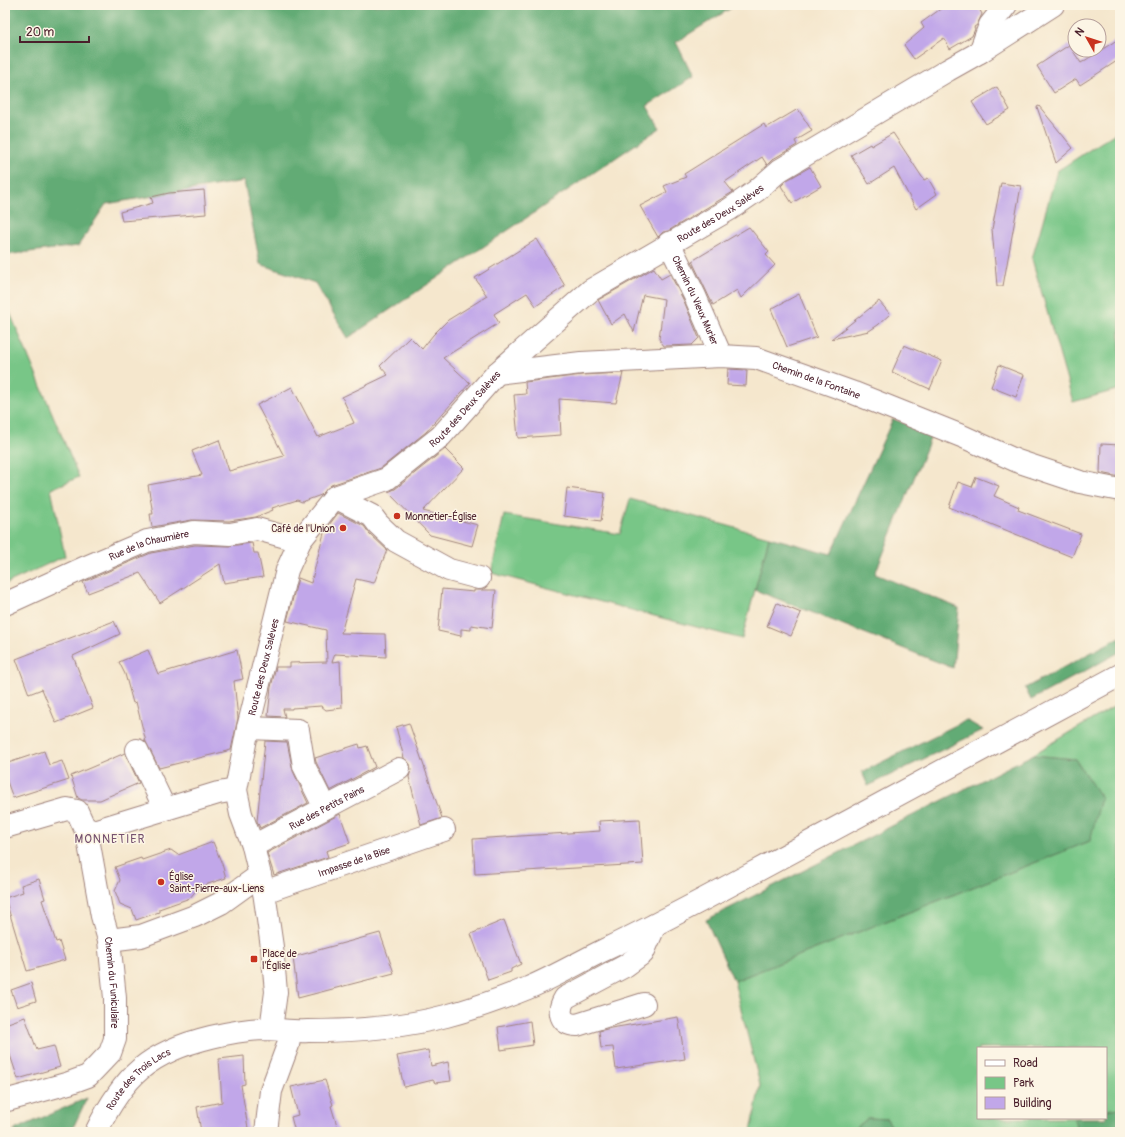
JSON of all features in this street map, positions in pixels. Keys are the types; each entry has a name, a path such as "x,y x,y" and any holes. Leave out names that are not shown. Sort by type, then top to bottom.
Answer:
{"street":[{"path":"980,52 990,25 1006,5"},
{"name":"Route des Deux Salèves","path":"266,1132 271,1091 286,1049 280,1030 272,947 262,884 254,846 241,814 236,790 248,728 287,570 300,541 335,497 387,479 441,436 497,373 591,290 730,209 756,191 780,170 980,52 1054,5"},
{"name":"Chemin du Vieux Murier","path":"669,244 695,296 721,356"},
{"name":"Chemin de la Fontaine","path":"497,373 581,363 721,356 756,358 854,393 964,437 1017,461 1080,482 1120,490"},
{"path":"335,497 372,516 378,524 396,541 449,570 479,578"},
{"name":"Rue de la Chaumière","path":"5,604 147,541 194,532 230,534 257,529 300,541"},
{"name":"Route des Trois Lacs","path":"96,1132 112,1101 131,1078 144,1065 157,1056 174,1048 237,1031 280,1030 307,1032 391,1026 443,1017 490,1003 530,987 655,925 1120,675"},
{"path":"248,728 298,730 304,766 325,808"},
{"path":"137,750 166,809"},
{"name":"Rue des Petits Pains","path":"254,846 399,769"},
{"path":"87,833 218,792 236,790"},
{"name":"Chemin du Funiculaire","path":"5,827 67,809 77,811 87,833 102,916 109,940 115,998 115,1039 110,1053 88,1076 69,1084 8,1100"},
{"name":"Impasse de la Bise","path":"109,940 141,936 195,916 262,884 444,830"},
{"path":"644,1004 577,1025 571,1025 565,1022 560,1012 561,1005 565,998 625,966 643,953 655,925"}],"green space":[{"path":"5,5 736,5 676,42 693,77 647,106 660,128 348,338 315,283 260,264 244,181 106,204 78,246 5,255"},
{"path":"1120,130 1120,389 1073,402 1032,259 1057,171"},
{"path":"5,301 79,477 51,489 65,556 5,584"},
{"path":"893,419 932,434 875,574 959,608 953,668 755,590 769,537 831,554"},
{"path":"630,499 769,537 742,639 491,573 504,515 620,534"},
{"path":"1120,637 1120,652 1031,700 1025,688"},
{"path":"1120,703 1120,1108 1107,1110 1107,1047 977,1047 977,1119 1075,1119 1076,1132 895,1132 887,1119 868,1118 851,1132 751,1132 760,1085 734,981 1090,841 1075,759 1032,755"},
{"path":"966,720 983,730 868,786 862,772"},
{"path":"1032,755 1075,759 1101,798 1090,841 734,981 706,920"},
{"path":"87,1098 71,1132 15,1132 14,1130"},
{"path":"1120,1108 1120,1132 1076,1132 1075,1119 1107,1119 1107,1110"},
{"path":"868,1118 887,1119 895,1132 851,1132"}],"building":[{"path":"946,5 977,5 982,14 977,25 974,27 975,29 972,36 950,49 944,38 914,59 904,45 924,28 921,23"},
{"path":"1120,38 1120,59 1080,85 1076,79 1054,93 1037,66 1067,46 1067,58 1078,58 1081,63 1089,58 1107,58 1107,46"},
{"path":"997,87 1010,110 986,124 972,102"},
{"path":"1039,106 1073,148 1056,163 1037,107"},
{"path":"798,109 812,131 795,141 797,145 773,159 767,165 762,157 725,182 733,192 668,231 663,232 658,237 640,206 667,192 664,186 686,177 684,174 764,124 766,128"},
{"path":"893,133 924,180 928,178 937,194 916,209 894,168 869,184 851,155 870,144 871,146"},
{"path":"810,167 821,186 792,203 781,186 787,180"},
{"path":"1001,183 1021,186 1003,286 997,286 992,229"},
{"path":"204,190 206,214 122,221 120,212 153,203 151,197 169,193"},
{"path":"749,227 769,252 766,255 775,265 741,298 737,290 713,305 692,261"},
{"path":"537,239 565,286 536,306 527,293 494,314 499,323 443,358 470,383 426,432 381,468 331,485 321,495 302,502 297,500 272,508 273,510 256,517 229,521 192,520 152,527 150,514 153,514 148,485 202,475 192,451 219,440 229,471 284,456 257,405 292,387 318,437 354,423 342,397 388,375 380,366 410,337 422,349 448,320 487,296 475,278"},
{"path":"654,268 661,279 670,274 684,301 699,338 692,345 664,346 659,339 664,299 643,295 634,332 625,314 611,324 598,300"},
{"path":"799,294 817,337 787,347 771,309"},
{"path":"879,301 890,314 878,325 869,331 831,339"},
{"path":"904,345 942,361 930,389 892,372"},
{"path":"999,365 1024,375 1016,397 991,387"},
{"path":"728,369 747,370 746,386 727,385"},
{"path":"623,373 616,403 559,399 561,435 518,438 514,395 526,394 525,382 582,375"},
{"path":"1101,444 1120,445 1120,477 1100,473"},
{"path":"445,449 464,468 423,511 478,525 472,546 430,535 388,492 395,489"},
{"path":"976,477 999,486 994,496 1019,507 1018,510 1081,534 1072,557 949,507 958,482 972,487"},
{"path":"567,488 605,493 601,521 564,516"},
{"path":"338,513 364,526 369,533 387,550 374,583 356,579 341,633 385,634 386,657 335,654 332,662 340,661 342,708 326,710 321,706 292,708 283,709 285,717 268,716 271,687 276,667 290,667 290,663 327,662 326,630 287,621 298,578 311,583 323,533"},
{"path":"252,543 254,553 258,553 263,577 224,583 220,564 160,603 140,573 88,593 83,582 151,553 195,545 229,546"},
{"path":"442,589 474,592 474,590 496,590 492,628 471,625 471,630 461,629 461,636 438,631"},
{"path":"777,603 801,613 791,636 767,626"},
{"path":"114,621 120,634 73,656 93,708 56,723 42,689 29,694 16,659"},
{"path":"148,650 158,674 237,650 243,679 234,681 238,718 231,750 159,768 146,742 136,702 133,703 125,674 119,662"},
{"path":"409,723 442,818 421,825 409,777 411,770 410,764 404,758 396,727"},
{"path":"265,741 287,742 293,771 308,803 260,828 257,821"},
{"path":"359,744 360,748 367,746 375,767 330,791 315,758"},
{"path":"44,751 49,765 62,761 69,780 13,798 5,776 5,764"},
{"path":"125,753 139,783 100,800 82,800 78,798 71,776"},
{"path":"340,814 350,843 326,851 328,857 274,875 267,853"},
{"path":"640,819 643,864 475,874 473,839 600,831 599,821"},
{"name":"Église Saint-Pierre-aux-Liens","path":"213,842 226,878 196,888 197,889 190,898 159,909 159,912 136,920 132,909 120,904 115,891 120,880 115,867 171,850 178,855"},
{"path":"39,879 45,899 42,900 56,942 59,941 65,960 27,971 5,898 23,892 21,885"},
{"path":"504,920 521,964 511,969 511,972 488,980 471,934"},
{"path":"380,933 394,973 298,998 293,957"},
{"path":"31,983 36,1001 17,1007 11,990"},
{"path":"25,1017 37,1050 54,1046 60,1067 18,1079 9,1052 5,1053 5,1024"},
{"path":"678,1017 685,1059 616,1069 613,1047 601,1048 599,1031"},
{"path":"530,1021 533,1045 501,1050 498,1027"},
{"path":"428,1050 431,1066 448,1062 451,1081 435,1083 433,1080 404,1087 397,1056"},
{"path":"244,1056 245,1084 241,1085 248,1128 231,1132 201,1132 197,1107 222,1102 219,1059"},
{"path":"325,1080 333,1105 331,1106 339,1132 295,1132 291,1117 298,1115 291,1087"}],"place":[{"name":"Monnetier-Église","path":"397,516"},
{"name":"Café de l'Union","path":"343,528"},
{"name":"Église Saint-Pierre-aux-Liens","path":"161,882"},
{"name":"Place de l'Église","path":"254,959"}],"district":[{"name":"MONNETIER","path":"110,839"}]}
